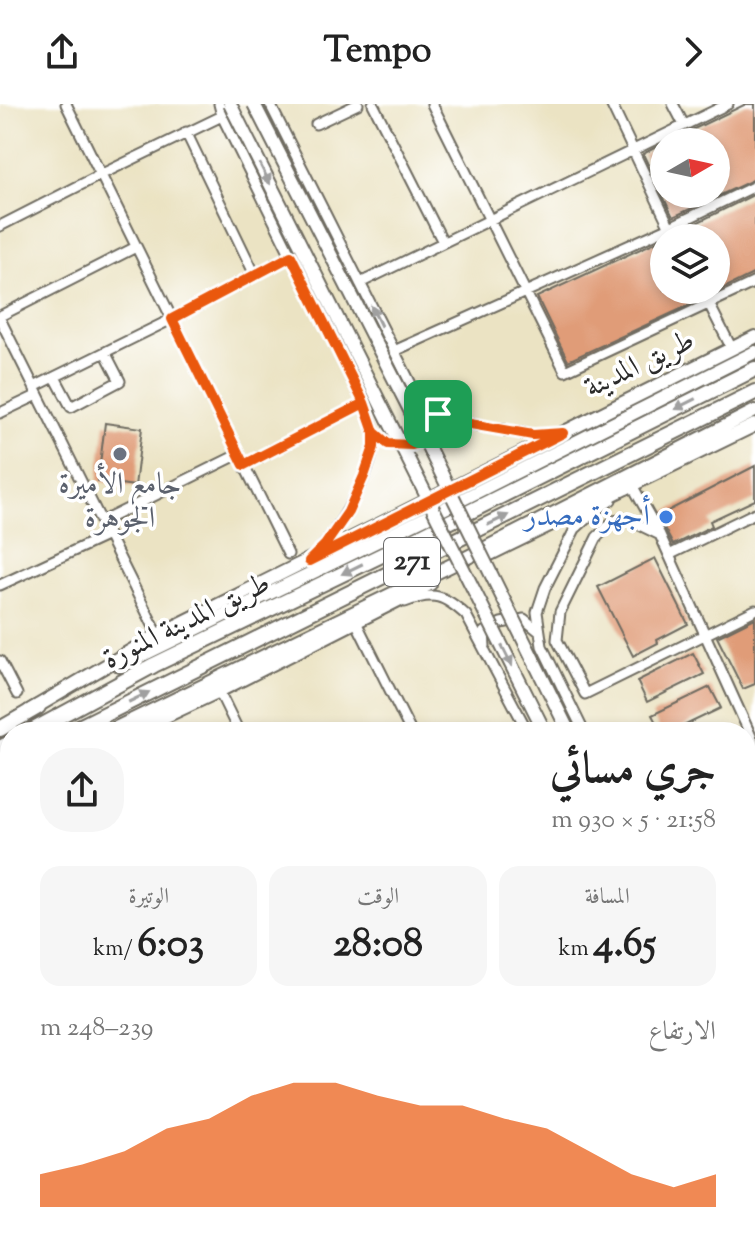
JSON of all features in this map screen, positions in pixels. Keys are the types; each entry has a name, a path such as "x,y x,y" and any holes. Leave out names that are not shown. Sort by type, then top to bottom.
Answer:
{"highway":[{"name":"طريق المدينة المنورة","path":"49,722 154,665 419,537 752,359"},
{"name":"طريق المدينة المنورة","path":"89,722 755,392"},
{"path":"10,722 38,707"}],"main road":[{"path":"230,104 540,722"},
{"path":"254,104 564,722"},
{"name":"طريق المدينة","path":"38,707 158,635 755,337"},
{"name":"طريق المدينة","path":"38,707 752,359"},
{"path":"129,722 460,561 755,411"},
{"path":"153,722 755,425"}],"street":[{"path":"66,104 288,554"},
{"path":"219,104 222,116 364,403 374,432 374,447 348,512 325,545 309,561"},
{"path":"270,104 413,388 427,407 448,420 533,435 563,433"},
{"path":"316,124 358,104"},
{"path":"373,104 443,242"},
{"path":"432,104 565,371 710,304 732,349"},
{"path":"611,104 669,224"},
{"path":"673,104 684,125"},
{"path":"360,283 728,104"},
{"path":"0,226 222,116"},
{"path":"186,132 255,275"},
{"path":"676,224 755,186"},
{"path":"394,351 650,236"},
{"path":"136,247 0,318 158,635"},
{"path":"0,413 55,377 291,256"},
{"path":"730,294 755,282"},
{"path":"55,377 71,407 120,381 105,352"},
{"path":"244,465 364,403"},
{"path":"374,432 388,444 412,445 436,434 438,414"},
{"path":"101,522 239,454"},
{"path":"579,722 542,646 537,612 545,588 575,529 632,485 660,535 745,722"},
{"path":"669,555 755,513"},
{"path":"660,535 627,519 613,521 597,537 560,612 557,640 585,694 755,610"},
{"path":"0,585 108,535"},
{"path":"406,722 356,622 423,595 452,602 466,615 523,722"},
{"path":"485,649 484,632 501,623 524,619 540,632"},
{"path":"0,662 17,694"},
{"path":"219,691 234,722"}],"building":[{"path":"746,104 755,104 755,179 730,191 730,128 696,128"},
{"path":"650,150 650,169 643,154"},
{"path":"755,194 755,273 730,285 730,224 694,224"},
{"path":"669,208 692,208 673,217"},
{"path":"650,245 650,304 692,304 568,361 537,297"},
{"name":"جامع الأميرة الجوهرة","path":"105,423 142,428 135,486 98,481"},
{"path":"755,466 755,500 710,521 712,526 673,545 658,516"},
{"path":"655,558 688,624 633,656 598,587"},
{"path":"755,618 755,684 743,689 717,637"},
{"path":"693,653 704,674 647,702 637,681"},
{"path":"710,687 721,708 692,722 656,722 652,715"}],"place":[{"name":"جامع الأميرة الجوهرة","path":"120,454"},
{"name":"أجهزة مصدر","path":"666,517"}],"route":[{"path":"438,414 436,434 412,445 388,444 374,432 364,403 244,465 172,319 291,256 364,403 374,432 374,447 348,512 325,545 309,561 563,433 533,435 448,420 438,414"}]}
